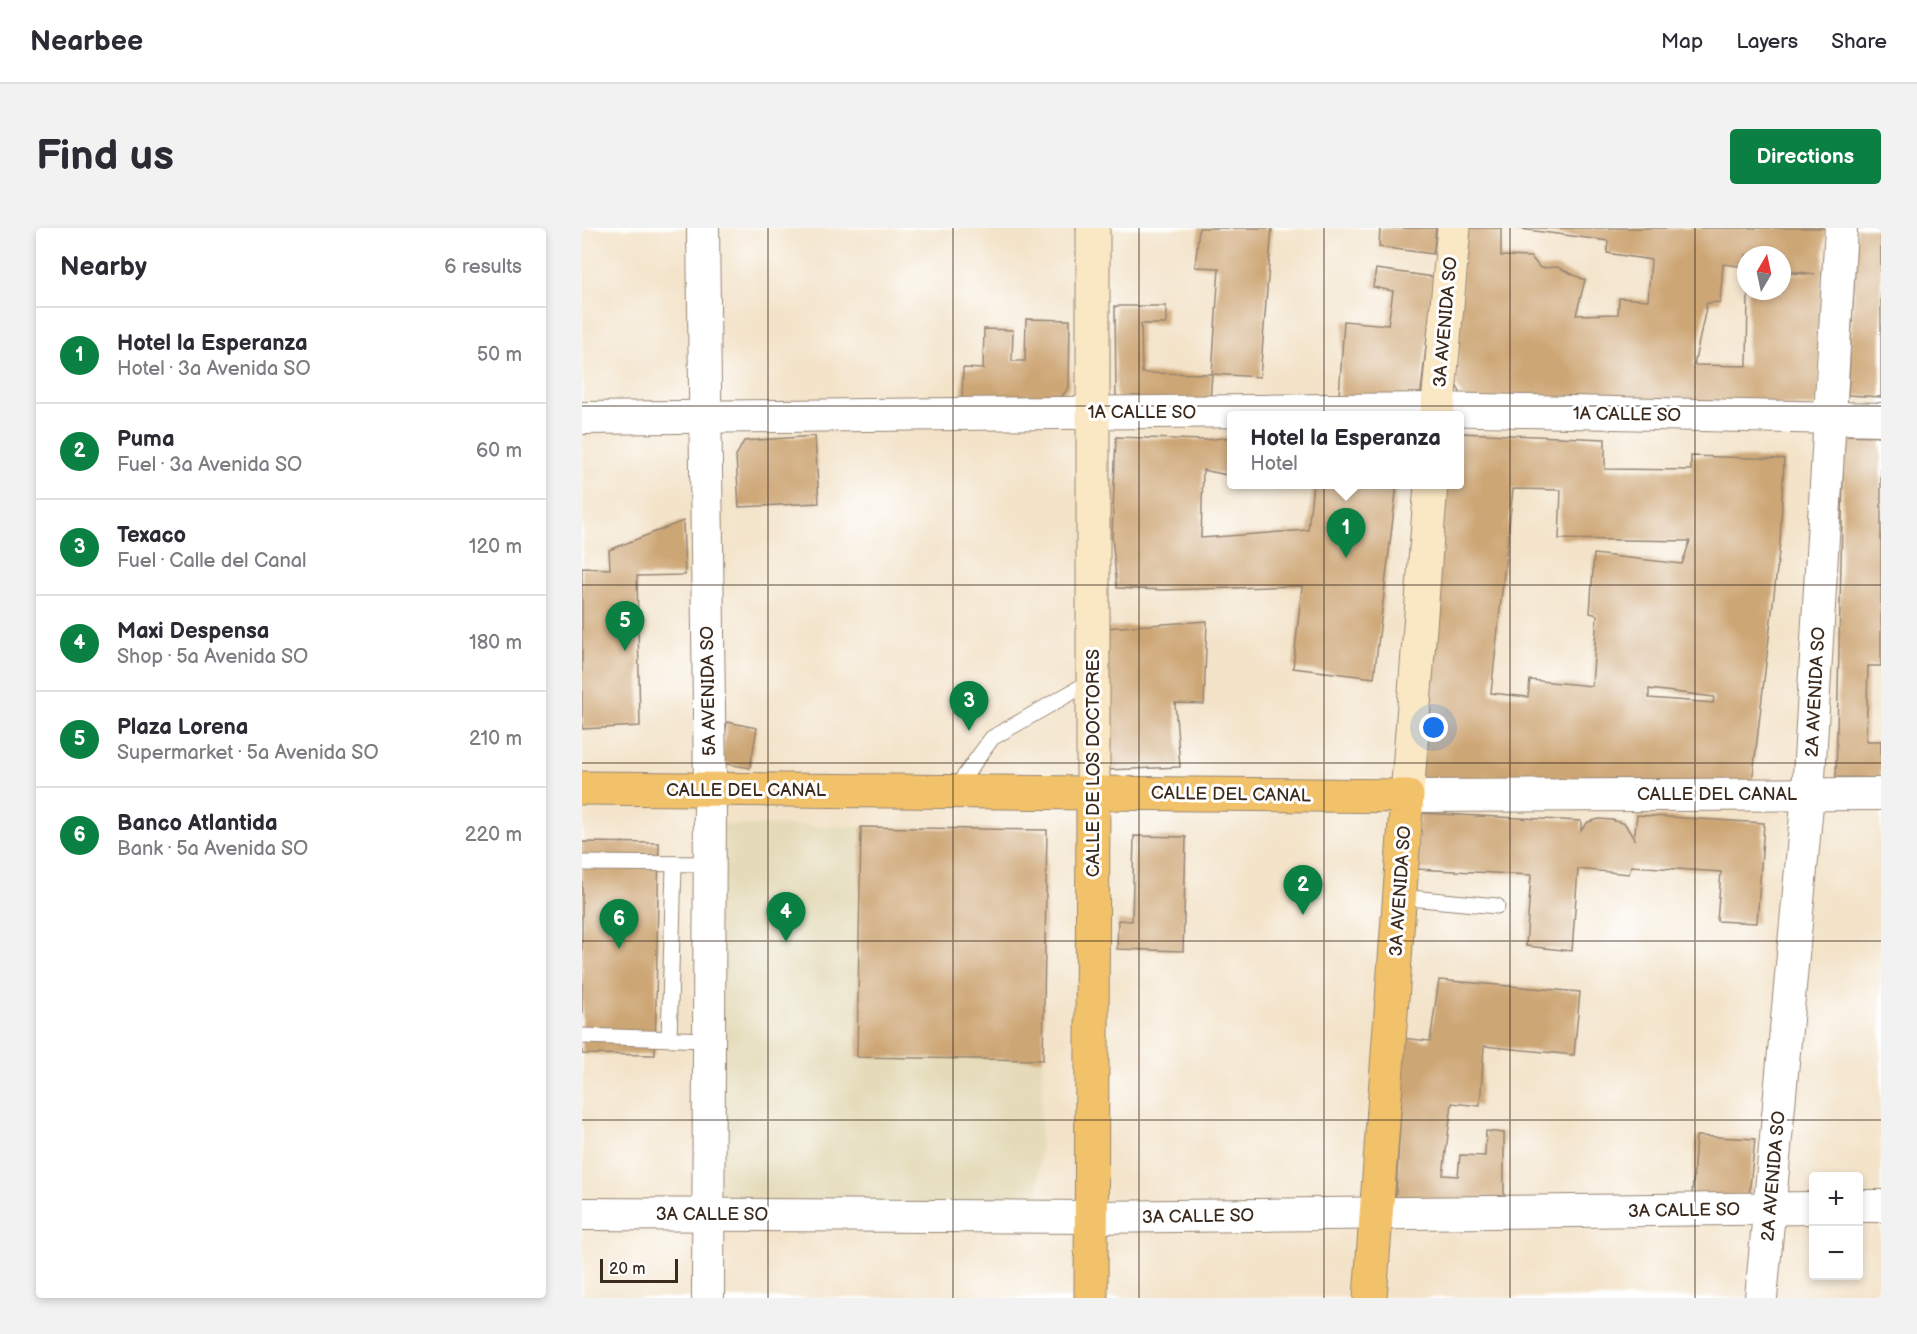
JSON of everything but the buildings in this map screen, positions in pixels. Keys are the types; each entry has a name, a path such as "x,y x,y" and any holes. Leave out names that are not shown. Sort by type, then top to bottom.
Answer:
{"highway":[{"name":"CALLE DEL CANAL","path":"582,788 1407,796"},
{"name":"CALLE DE LOS DOCTORES","path":"1091,1298 1093,793"},
{"name":"3A AVENIDA SO","path":"1371,1298 1407,796"}],"main road":[{"name":"CALLE DE LOS DOCTORES","path":"1093,228 1093,793"},
{"name":"3A AVENIDA SO","path":"1437,411 1454,228"},
{"name":"3A AVENIDA SO","path":"1407,796 1431,489"}],"street":[{"name":"5A AVENIDA SO","path":"703,228 710,790 708,1298"},
{"name":"2A AVENIDA SO","path":"1761,1298 1808,794 1841,228"},
{"name":"1A CALLE SO","path":"582,418 704,415 1227,412"},
{"name":"1A CALLE SO","path":"1464,412 1881,419"},
{"name":"CALLE DEL CANAL","path":"1407,796 1881,794"},
{"path":"1863,1206 1881,1206"},
{"name":"3A CALLE SO","path":"582,1214 1091,1217 1809,1208"}],"lane":[{"path":"953,792 992,738 1093,680"},
{"path":"582,864 674,866 709,864"},
{"path":"669,1039 674,866"},
{"path":"1399,897 1497,906"},
{"path":"582,1036 710,1040"}],"shaded area":[{"path":"712,824 861,827 857,1057 1043,1060 1038,1204 715,1207"}],"place":[{"name":"Hotel la Esperanza","path":"1346,558"},
{"name":"Plaza Lorena","path":"625,651"},
{"name":"Texaco","path":"969,731"},
{"name":"Puma","path":"1303,915"},
{"name":"Maxi Despensa","path":"786,942"},
{"name":"Banco Atlantida","path":"619,949"}]}
